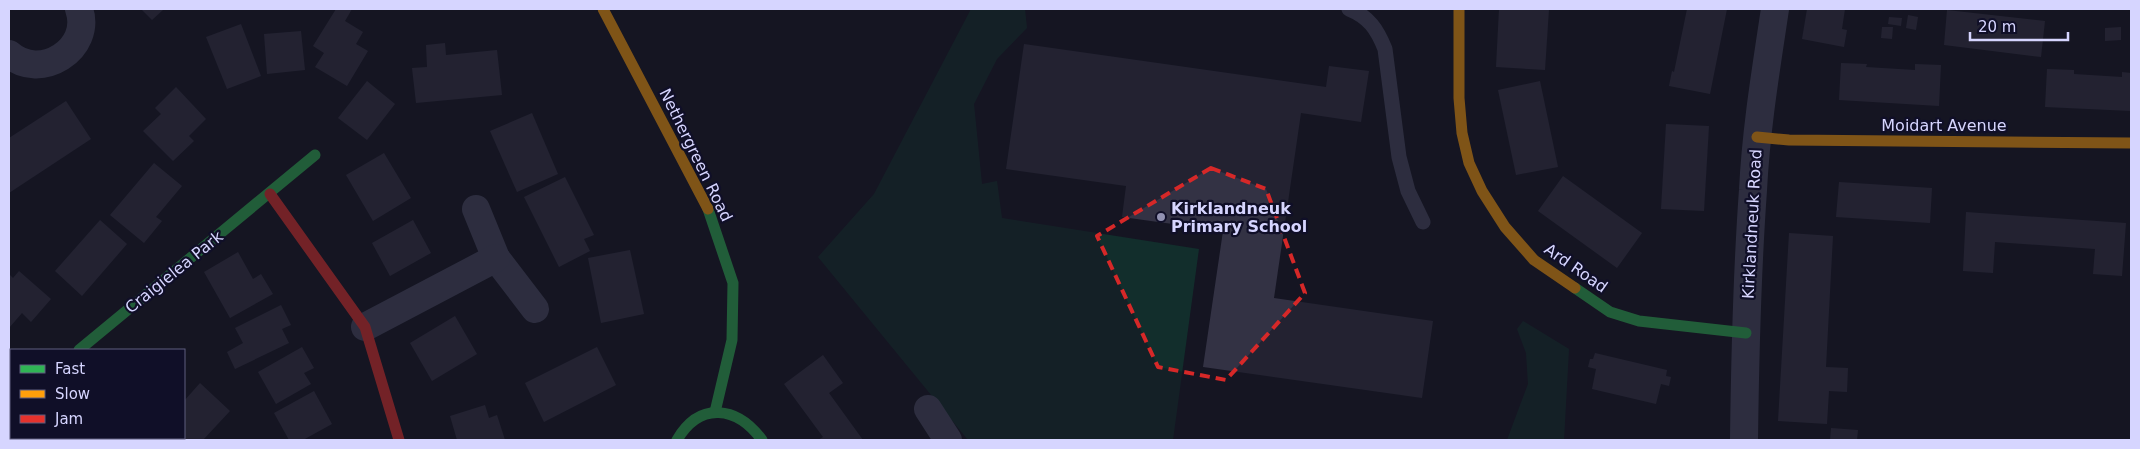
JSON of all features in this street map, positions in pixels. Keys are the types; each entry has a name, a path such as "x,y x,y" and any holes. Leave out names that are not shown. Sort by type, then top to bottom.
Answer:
{"street":[{"path":"9,54 24,63 38,65 53,62 66,55 76,43 80,29 78,9"},
{"name":"Nethergreen Road","path":"603,9 710,212 733,283 732,340 715,412"},
{"name":"Ard Road","path":"1459,9 1459,98 1462,133 1469,163 1482,191 1504,227 1534,260 1610,312 1639,321 1746,332"},
{"name":"Kirklandneuk Road","path":"1744,440 1752,189 1757,137 1775,9"},
{"name":"Moidart Avenue","path":"1757,137 1789,140 2131,143"},
{"name":"Craigielea Park","path":"80,349 315,155"},
{"path":"270,194 365,327 399,440"},
{"path":"476,209 496,258 534,309"},
{"path":"365,327 496,258"},
{"path":"928,409 948,440"},
{"path":"677,440 688,423 701,416 715,412 730,413 744,419 756,430 762,440"}],"lane":[{"path":"1348,9 1369,20 1379,32 1386,49 1399,157 1408,191 1423,222"}],"highlighted area":[{"path":"1211,168 1266,189 1305,293 1226,380 1158,367 1097,236"}],"green space":[{"path":"971,9 1025,9 1027,28 997,59 974,104 982,184 997,181 1002,218 1199,249 1173,440 968,440 818,257 874,194"},
{"path":"1523,321 1569,349 1564,440 1507,440 1528,384 1526,353 1517,329"}],"building":[{"path":"141,9 164,9 152,20"},
{"path":"336,9 352,9 345,21 363,32 356,44 368,51 347,86 315,67 324,53 313,46"},
{"path":"1499,9 1549,9 1545,70 1496,67"},
{"path":"1687,9 1727,9 1710,94 1669,86 1672,71 1674,72"},
{"path":"1807,9 1845,9 1842,29 1847,30 1844,47 1802,39"},
{"path":"1947,10 2045,21 2041,57 1944,45"},
{"path":"1908,15 1918,17 1916,30 1906,28"},
{"path":"1889,17 1902,18 1901,26 1888,24"},
{"path":"241,24 261,76 227,89 206,37"},
{"path":"1882,27 1893,27 1892,39 1881,38"},
{"path":"2121,27 2121,40 2105,41 2105,28"},
{"path":"301,31 305,70 267,74 264,34"},
{"path":"445,43 446,55 497,50 502,95 416,103 412,68 427,67 426,45"},
{"path":"1024,44 1326,87 1329,66 1369,71 1361,122 1301,113 1274,298 1433,321 1422,398 1203,367 1223,231 1122,217 1126,186 1006,169"},
{"path":"1841,63 1867,64 1866,67 1915,70 1915,64 1941,65 1939,106 1839,100"},
{"path":"2047,69 2074,70 2074,74 2122,77 2122,72 2131,73 2131,111 2045,107"},
{"path":"367,81 395,104 367,140 338,118"},
{"path":"1540,81 1558,167 1516,175 1498,90"},
{"path":"176,87 206,119 189,136 194,141 173,161 143,131 161,114 155,108"},
{"path":"66,101 91,139 9,193 9,138"},
{"path":"532,113 558,174 517,192 490,131"},
{"path":"1666,124 1709,126 1704,211 1661,209"},
{"path":"384,153 411,198 373,221 346,175"},
{"path":"154,163 182,186 156,217 162,221 144,243 110,215"},
{"path":"1563,176 1642,233 1617,268 1538,211"},
{"path":"565,177 594,235 584,239 590,251 559,267 524,197"},
{"path":"1839,182 1932,188 1930,223 1836,217"},
{"path":"1966,212 2126,223 2122,276 2093,274 2095,249 1995,242 1993,273 1963,271"},
{"path":"100,220 127,244 82,296 55,271"},
{"path":"413,220 431,253 390,276 372,243"},
{"path":"1789,233 1833,236 1826,367 1848,368 1847,392 1829,391 1827,424 1778,421"},
{"path":"630,250 644,314 601,323 588,258"},
{"path":"238,252 253,279 261,274 273,294 230,318 204,272"},
{"path":"19,271 51,299 31,322 22,313 9,328 9,274 13,278"},
{"path":"281,305 291,325 282,329 289,343 235,369 227,352 243,343 235,328"},
{"path":"455,316 477,354 432,381 410,343"},
{"path":"302,347 314,368 304,373 311,384 276,404 258,372"},
{"path":"597,347 616,385 544,422 525,383"},
{"path":"1595,353 1667,370 1666,376 1671,377 1669,386 1661,384 1656,404 1592,389 1596,369 1588,367 1590,359 1593,359"},
{"path":"823,355 843,383 829,393 863,440 818,440 823,437 784,384"},
{"path":"200,383 230,411 203,440 102,440 185,439 185,400"},
{"path":"314,391 332,424 303,440 289,440 274,413"},
{"path":"485,405 489,418 497,415 505,440 457,440 450,416"},
{"path":"1831,428 1858,430 1857,440 1830,440"}],"traffic: fast":[{"path":"80,349 315,155"},
{"path":"708,209 733,283 732,340 715,412"},
{"path":"1575,288 1610,312 1639,321 1746,333"},
{"path":"677,440 686,427 696,419 707,414 719,413 741,420 762,440"}],"traffic: slow":[{"path":"603,9 708,209"},
{"path":"1459,9 1459,98 1462,133 1469,163 1482,191 1505,227 1534,260 1575,288"},
{"path":"1757,137 1789,140 2131,143"}],"traffic: jam":[{"path":"270,194 365,327 399,440"}],"place":[{"name":"Kirklandneuk Primary School","path":"1161,217"}]}
